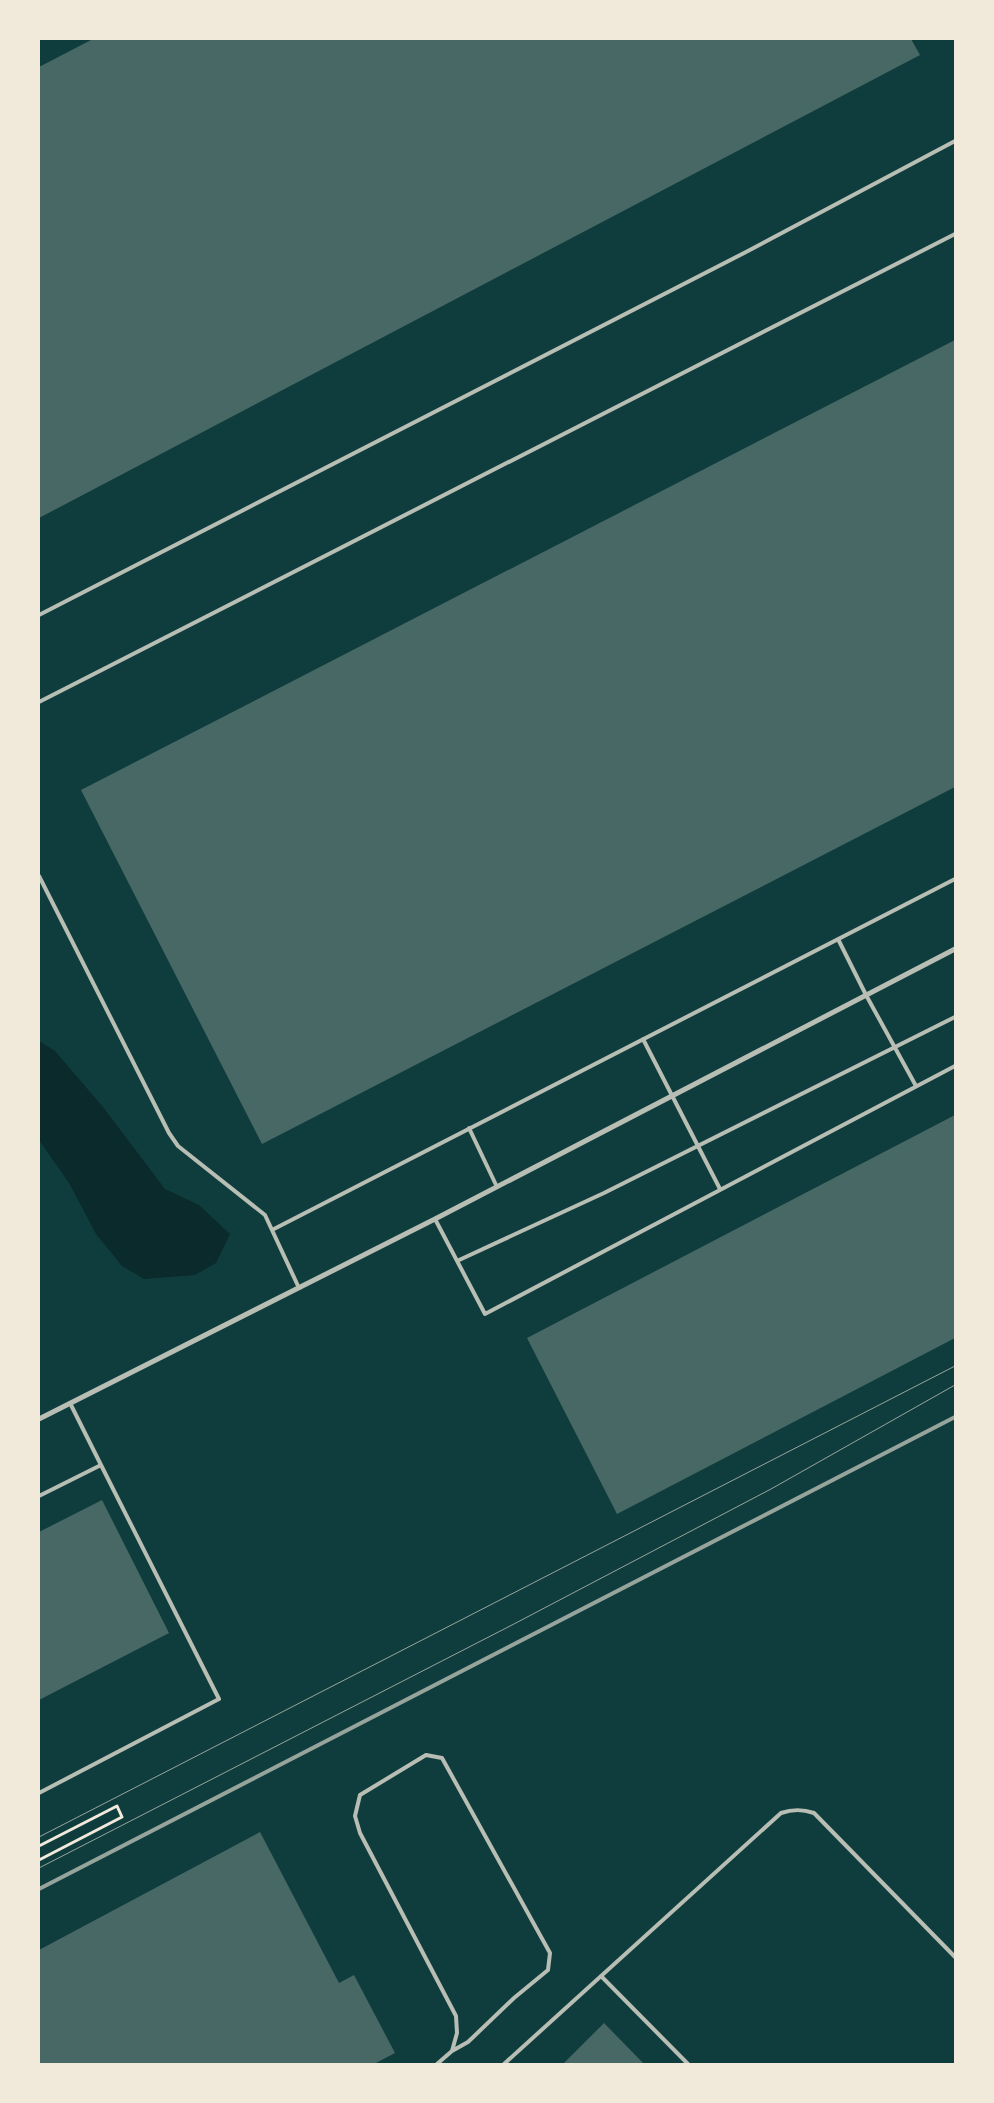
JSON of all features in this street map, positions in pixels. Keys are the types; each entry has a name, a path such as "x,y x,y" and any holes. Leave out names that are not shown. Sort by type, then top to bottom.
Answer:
{"street":[{"path":"39,1419 498,1187 955,949"}],"lane":[{"path":"39,615 746,252 955,141"},
{"path":"39,702 955,234"},
{"path":"39,876 169,1133 178,1146 265,1215 299,1288"},
{"path":"272,1230 955,879"},
{"path":"838,939 916,1086"},
{"path":"457,1261 604,1193 955,1017"},
{"path":"643,1039 720,1190"},
{"path":"434,1219 485,1314 955,1066"},
{"path":"469,1128 498,1187"},
{"path":"39,1793 219,1699 70,1403"},
{"path":"39,1496 101,1465"},
{"path":"436,2064 452,2051 468,2042 514,1998 548,1970 550,1953 442,1758 426,1755 360,1795 355,1816 360,1834 456,2016 457,2033 452,2051"},
{"path":"504,2064 781,1812 804,1810 814,1813 955,1957"},
{"path":"602,1976 688,2064"}],"path":[{"path":"39,1846 116,1806 122,1817 39,1860"}],"water":[{"path":"39,1041 55,1051 103,1107 165,1189 199,1205 230,1234 216,1263 195,1275 144,1279 122,1266 96,1234 69,1183 39,1140"}],"building":[{"path":"93,39 911,39 920,55 39,518 39,67"},
{"path":"955,340 955,787 262,1144 81,790"},
{"path":"955,1115 955,1338 617,1514 527,1338"},
{"path":"102,1500 169,1633 39,1700 39,1532"},
{"path":"260,1832 339,1983 354,1975 395,2053 374,2064 39,2064 39,1950"},
{"path":"604,2023 644,2064 563,2064"}],"tram line":[{"path":"39,1837 955,1366"},
{"path":"39,1868 512,1625 771,1489 955,1385"}],"railway":[{"path":"39,1889 955,1417"}]}
